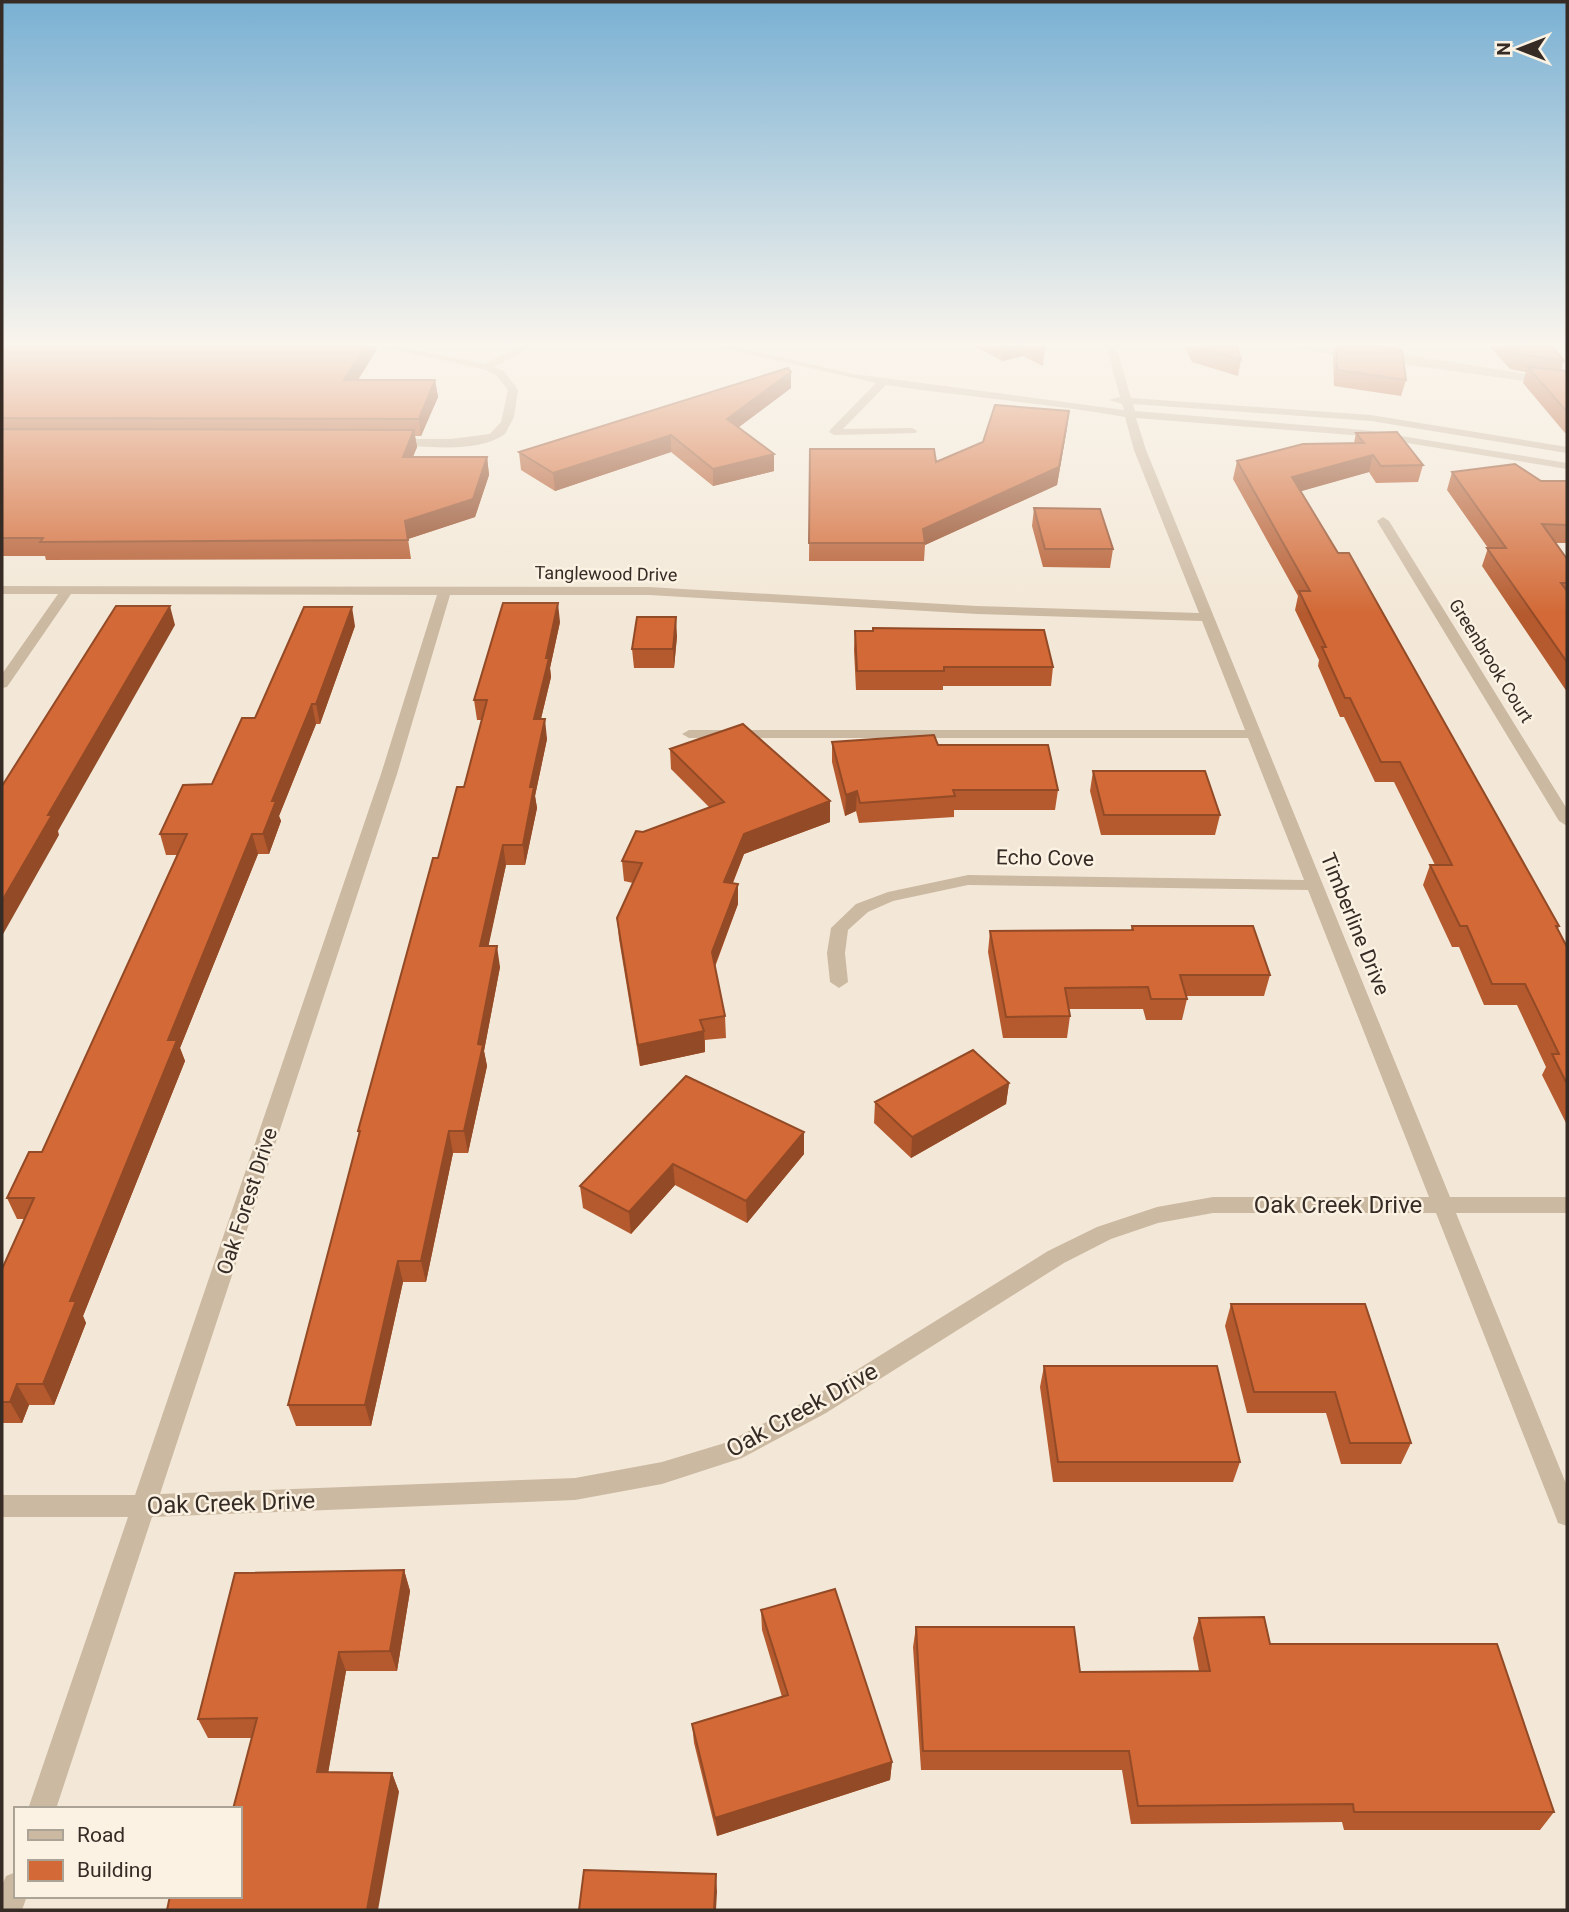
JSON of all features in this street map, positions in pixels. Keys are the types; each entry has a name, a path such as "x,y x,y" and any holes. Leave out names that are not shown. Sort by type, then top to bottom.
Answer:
{"street":[{"path":"377,442 460,442 497,435"},
{"name":"Timberline Drive","path":"1135,435 1567,1515"},
{"path":"1378,435 1567,466"},
{"path":"1477,435 1567,450"},
{"name":"Greenbrook Court","path":"1383,521 1567,821"},
{"name":"Tanglewood Drive","path":"2,590 649,591 977,610 1208,617"},
{"path":"2,684 67,590"},
{"name":"Oak Forest Drive","path":"43,1807 389,775 444,591"},
{"path":"689,734 1255,734"},
{"name":"Echo Cove","path":"839,982 835,953 840,928 862,908 888,897 968,880 1315,885"},
{"name":"Oak Creek Drive","path":"2,1506 145,1506 575,1489 662,1473 734,1451 818,1406 1056,1257 1104,1233 1157,1215 1213,1205 1567,1205"},
{"path":"8,1910 14,1892"}],"building":[{"path":"2,435 412,435 403,457 487,457 473,499 405,521 408,540 40,542 43,538 2,538"},
{"path":"573,435 670,435 553,473 519,452"},
{"path":"671,435 749,435 774,454 713,469"},
{"path":"985,435 1065,435 1059,467 923,529 925,543 809,543 810,449 934,449 936,462 983,442"},
{"path":"1358,435 1400,435 1423,465 1381,466 1373,455 1292,477 1338,553 1349,553 1559,926 1556,926 1567,947 1567,1084 1552,1054 1559,1054 1525,984 1492,984 1467,926 1460,926 1430,865 1452,865 1400,762 1381,762 1350,698 1345,698 1322,647 1326,647 1299,591 1310,591 1237,461 1303,444 1364,443"},
{"path":"1515,464 1541,481 1567,481 1567,525 1542,524 1567,559 1567,583 1561,583 1567,591 1567,662 1487,548 1506,548 1452,472"},
{"path":"1034,508 1100,509 1113,549 1045,549"},
{"path":"503,603 558,603 546,658 549,658 534,719 545,719 530,787 534,787 523,845 503,845 480,946 497,946 478,1044 483,1045 464,1131 449,1131 421,1261 398,1261 365,1405 288,1405 358,1131 433,858 438,858 457,787 464,787 487,700 474,700"},
{"path":"116,606 170,606 48,815 52,815 2,901 2,786"},
{"path":"304,607 352,607 316,704 312,704 272,801 276,801 263,834 252,834 168,1040 177,1040 70,1301 76,1301 43,1384 17,1384 10,1402 2,1402 2,1269 34,1198 7,1198 29,1152 42,1152 187,834 160,834 183,785 212,784 242,718 255,718"},
{"path":"637,617 676,617 673,649 632,649"},
{"path":"873,628 1044,630 1053,667 944,667 944,671 857,671 855,631 873,631"},
{"path":"743,724 830,801 744,834 724,882 738,884 712,952 725,1016 700,1020 704,1031 638,1045 617,918 642,863 622,861 636,831 643,832 724,802 670,749"},
{"path":"934,735 938,745 1048,745 1058,790 953,790 955,796 860,803 857,791 846,795 832,742"},
{"path":"1093,771 1205,771 1220,815 1104,815"},
{"path":"1132,926 1253,926 1270,975 1180,975 1187,999 1151,999 1148,987 1065,988 1070,1016 1006,1017 990,931 1133,930"},
{"path":"973,1050 1009,1083 912,1137 875,1102"},
{"path":"686,1076 804,1132 746,1201 673,1164 629,1212 580,1186"},
{"path":"1231,1304 1365,1304 1411,1443 1350,1443 1335,1392 1254,1392"},
{"path":"1044,1366 1217,1366 1240,1462 1058,1462"},
{"path":"404,1570 390,1651 339,1652 317,1772 392,1773 367,1910 167,1910 170,1898 242,1898 242,1807 234,1807 257,1718 198,1719 235,1573"},
{"path":"835,1589 892,1762 715,1818 692,1724 788,1695 761,1610"},
{"path":"1264,1617 1270,1644 1497,1644 1554,1812 1354,1812 1353,1804 1138,1806 1129,1751 923,1751 916,1627 1074,1627 1080,1672 1210,1671 1199,1618"},
{"path":"584,1870 716,1874 714,1910 579,1910"}]}
